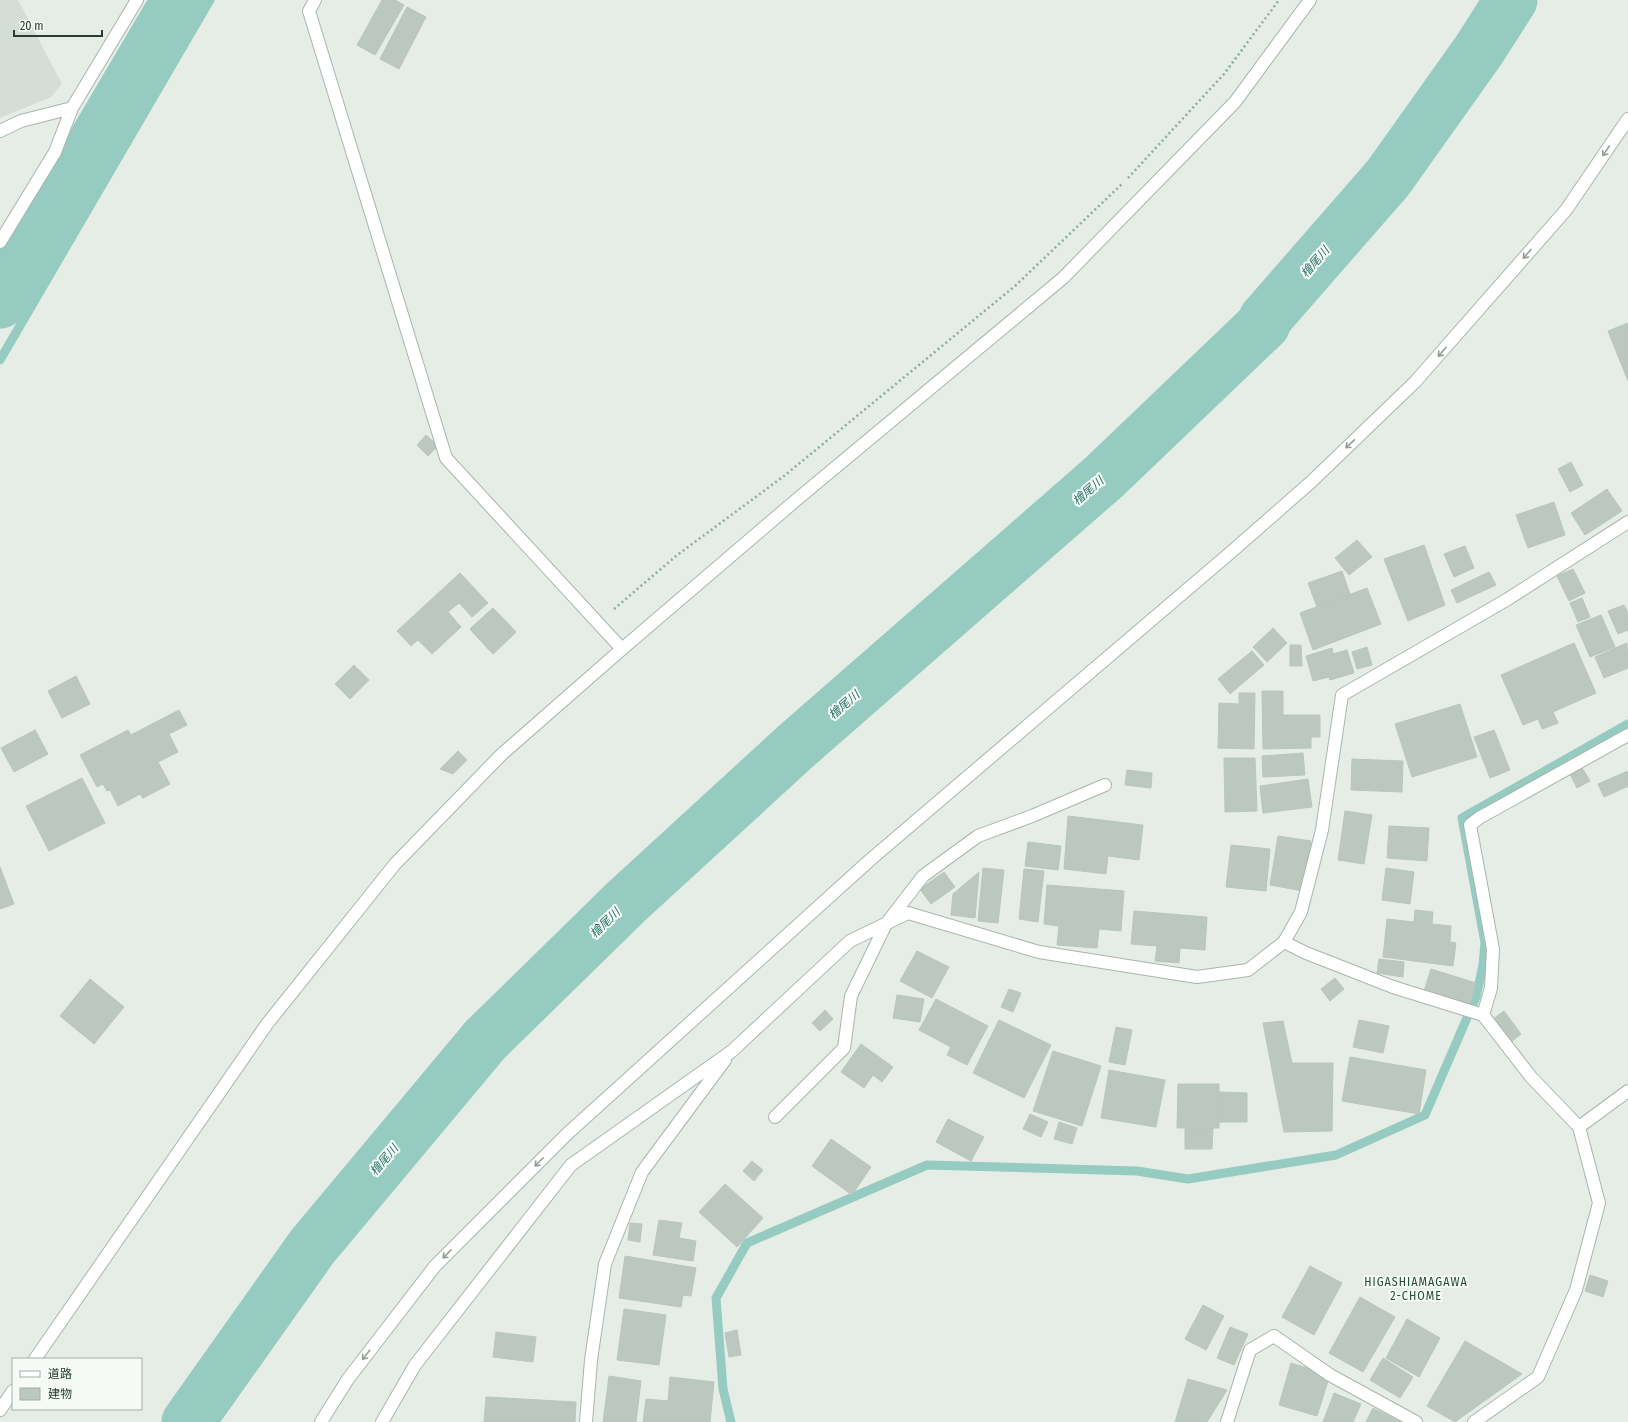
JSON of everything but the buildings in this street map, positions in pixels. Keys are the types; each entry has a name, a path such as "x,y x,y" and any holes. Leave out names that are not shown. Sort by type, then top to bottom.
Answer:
{"street":[{"path":"0,242 55,152 72,108 137,0"},
{"path":"315,0 309,11 446,458 622,649"},
{"path":"35,1358 267,1024 395,864 500,756 622,649 801,496 1063,278 1235,102 1310,0"},
{"path":"0,131 22,121 72,108"},
{"path":"321,1422 348,1379 435,1266 567,1134 870,860 1311,482 1416,382 1566,210 1628,119"},
{"path":"382,1422 415,1365 571,1166 732,1051 850,941 908,913 1039,952 1197,977 1248,970 1284,942 1301,912 1322,830 1342,695 1508,599 1628,522"},
{"path":"1482,1015 1492,988 1493,949 1470,825 1479,818 1628,735"},
{"path":"775,1117 844,1048 851,996 886,924 923,876 978,836 1032,816 1105,785"},
{"path":"1284,942 1306,954 1393,987 1482,1015 1531,1077 1579,1127 1599,1203 1576,1290 1538,1377 1474,1422"},
{"path":"586,1422 590,1360 605,1264 642,1172 732,1051"},
{"path":"1579,1127 1628,1091"},
{"path":"1228,1422 1250,1350 1274,1336 1330,1374 1416,1422"},
{"path":"0,1410 12,1392"}],"path":[{"path":"598,622 676,556 784,476 1016,286 1125,181 1224,74 1279,0"}],"shaded area":[{"path":"0,0 18,0 62,84 51,97 0,118"}],"waterway":[{"path":"0,302 178,0"},
{"path":"0,360 210,0"},
{"name":"檜尾川","path":"188,1422 312,1247 485,1040 626,902 795,747 1104,477 1264,324 1265,319 1388,178 1479,50 1511,0"},
{"path":"731,1422 723,1389 716,1298 747,1243 927,1165 1137,1171 1188,1179 1336,1155 1425,1115 1476,997 1483,965 1485,943 1462,818 1628,724"}],"district":[{"name":"HIGASHIAMAGAWA 2-CHOME","path":"1416,1289"}]}
